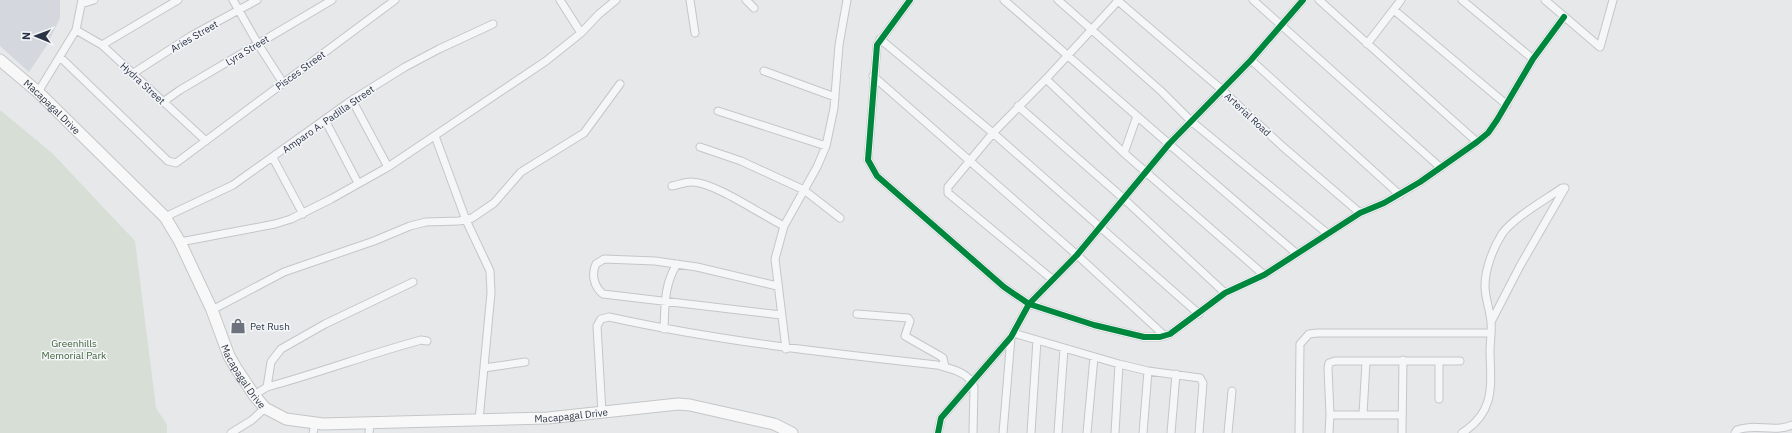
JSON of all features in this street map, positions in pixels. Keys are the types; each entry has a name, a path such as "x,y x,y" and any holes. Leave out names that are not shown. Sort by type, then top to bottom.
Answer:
{"main road":[{"name":"Macapagal Drive","path":"0,60 38,92 165,217 180,242 212,310 229,356 254,395 265,408 286,419 314,428 369,428 479,420 548,418 672,405 690,405 774,424 792,433"}],"street":[{"path":"38,92 76,30 82,2 94,0"},
{"path":"102,45 178,0"},
{"path":"233,0 258,44 283,83"},
{"name":"Aries Street","path":"132,74 191,36 257,0"},
{"name":"Lyra Street","path":"163,102 180,90 332,0"},
{"name":"Pisces Street","path":"60,57 168,161 176,163 395,0"},
{"path":"560,0 581,33"},
{"path":"180,242 275,224 303,214 388,167 546,61 581,33 599,14 616,0"},
{"path":"690,0 695,33"},
{"path":"746,0 754,8"},
{"path":"786,349 777,286 775,260 784,226 817,167 826,146 835,97 839,45 847,0"},
{"path":"910,0 877,45 873,76 868,145 868,160 877,176 1004,287 1029,304 1094,325 1153,338 1165,336 1199,314 1225,293 1264,275 1360,213 1371,210 1400,195 1477,142 1488,133 1507,105 1533,59 1564,17"},
{"path":"1004,0 1297,254"},
{"path":"1058,0 1092,29 1191,121 1328,234"},
{"path":"1053,280 948,192 948,187 993,133 1046,79 1117,0"},
{"name":"Arterial Road","path":"1117,0 1221,89 1282,146 1360,213"},
{"path":"1253,0 1441,168"},
{"path":"938,433 941,418 1012,335 1029,304 1077,255 1169,144 1221,89 1251,60 1303,0"},
{"path":"1319,0 1477,142"},
{"path":"1367,44 1402,0"},
{"path":"1462,0 1533,59"},
{"path":"1545,0 1600,47 1612,0"},
{"path":"1394,10 1507,105"},
{"name":"Amparo A. Padilla Street","path":"165,217 233,185 273,158 352,100 404,67 493,24"},
{"name":"Hydra Street","path":"76,30 102,45 206,141"},
{"path":"880,39 993,133 1199,314"},
{"path":"1251,60 1400,195"},
{"path":"764,70 835,97"},
{"path":"873,76 1077,255 1165,336"},
{"path":"1046,79 1146,172 1264,275"},
{"path":"212,310 284,272 374,242 410,226 426,222 466,220 482,213 494,203 521,172 584,134 620,84"},
{"path":"352,100 388,167"},
{"path":"1018,106 1123,198 1225,293"},
{"path":"718,111 826,146"},
{"path":"1124,152 1137,116"},
{"path":"325,120 358,183"},
{"path":"435,136 466,220 490,271 491,293 479,420"},
{"path":"700,147 747,164 804,190 840,218"},
{"path":"273,158 303,214"},
{"path":"672,186 691,182 705,185 784,226"},
{"path":"1462,433 1480,419 1488,405 1491,386 1491,322 1487,306 1485,285 1491,258 1496,245 1502,233 1510,225 1564,188 1520,266 1491,322"},
{"path":"777,286 697,267 632,259 604,259 596,264 593,275 598,291 603,294 782,315"},
{"path":"664,329 669,278 678,264"},
{"path":"267,388 271,362 281,349 325,324 413,282"},
{"path":"857,314 908,318 910,321 904,336 943,358 945,367"},
{"path":"602,413 597,343 598,322 601,319 609,317 664,329 786,349 945,367 958,370 972,380 975,400 972,433"},
{"path":"1299,433 1300,344 1310,334 1490,333"},
{"path":"1012,335 1037,340 1119,364 1200,378 1203,383 1199,433"},
{"path":"1003,433 1012,335"},
{"path":"254,395 267,388 321,372 374,353 421,340 427,341"},
{"path":"1031,433 1037,340"},
{"path":"1058,433 1064,348"},
{"path":"1087,433 1094,357"},
{"path":"1402,433 1403,360"},
{"path":"1439,360 1439,399"},
{"path":"1328,433 1330,415 1329,363 1335,361 1460,361"},
{"path":"484,368 525,362"},
{"path":"1363,414 1366,362"},
{"path":"1115,433 1119,364"},
{"path":"1143,433 1148,370"},
{"path":"1171,433 1176,374"},
{"path":"1228,433 1232,391"},
{"path":"231,433 252,420 265,408"},
{"path":"1330,415 1363,414 1402,416"},
{"path":"1735,433 1737,430 1745,427 1781,428 1792,425"}],"shaded area":[{"path":"0,0 60,0 60,18 47,45 29,72 0,46"}],"green space":[{"name":"Greenhills Memorial Park","path":"0,110 52,153 135,241 156,408 167,425 167,433 0,433"}],"cycle path":[{"path":"910,0 877,45 868,160 877,176 1004,287 1029,304 1094,325 1144,337 1160,337 1170,334 1225,293 1264,275 1360,213 1384,203 1420,182 1477,142 1488,133 1533,59 1564,17"},
{"path":"938,433 941,418 1011,337 1029,304 1077,255 1169,144 1251,60 1303,0"}],"place":[{"name":"Pet Rush","path":"238,326"}]}
